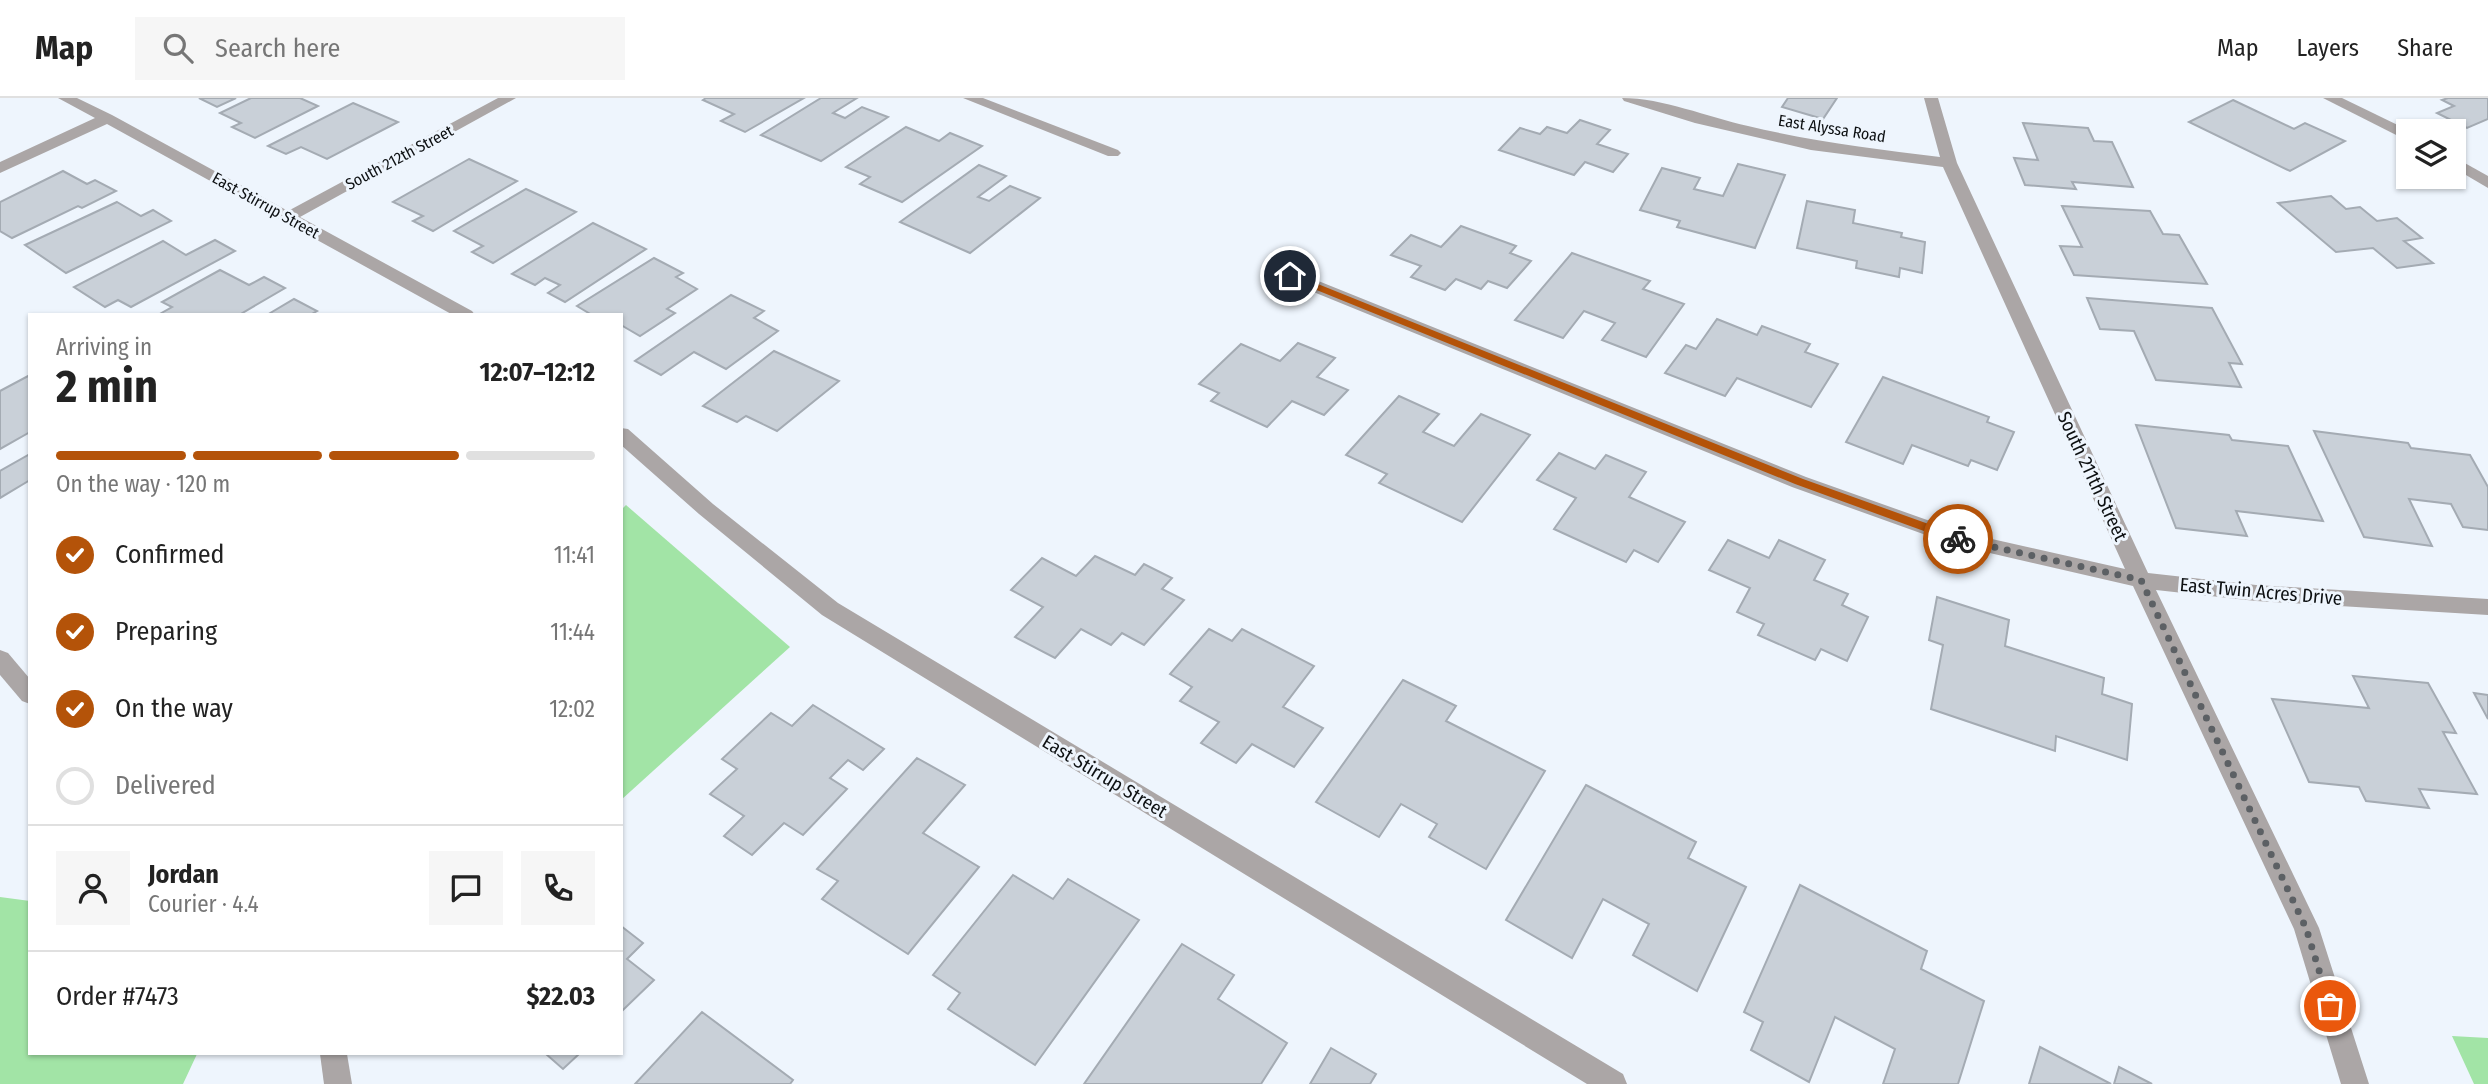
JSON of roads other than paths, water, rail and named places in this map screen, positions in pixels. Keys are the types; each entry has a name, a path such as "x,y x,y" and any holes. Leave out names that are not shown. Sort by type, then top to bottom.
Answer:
{"street":[{"name":"East Stirrup Street","path":"65,98 107,118 462,313"},
{"name":"South 212th Street","path":"289,217 509,98"},
{"path":"970,98 1113,153"},
{"name":"East Alyssa Road","path":"1629,98 1700,120 1811,145 1949,163"},
{"name":"South 211th Street","path":"1931,98 1949,163 2141,580 2306,928 2354,1084"},
{"path":"2330,98 2396,130"},
{"path":"0,168 107,118"},
{"path":"2466,169 2488,183"},
{"name":"East Twin Acres Drive","path":"1290,276 1799,482 1958,539 2141,580 2256,593 2488,607"},
{"name":"East Stirrup Street","path":"623,436 706,509 830,609 1613,1084"},
{"path":"0,659 28,693"},
{"path":"334,1055 338,1084"}]}
